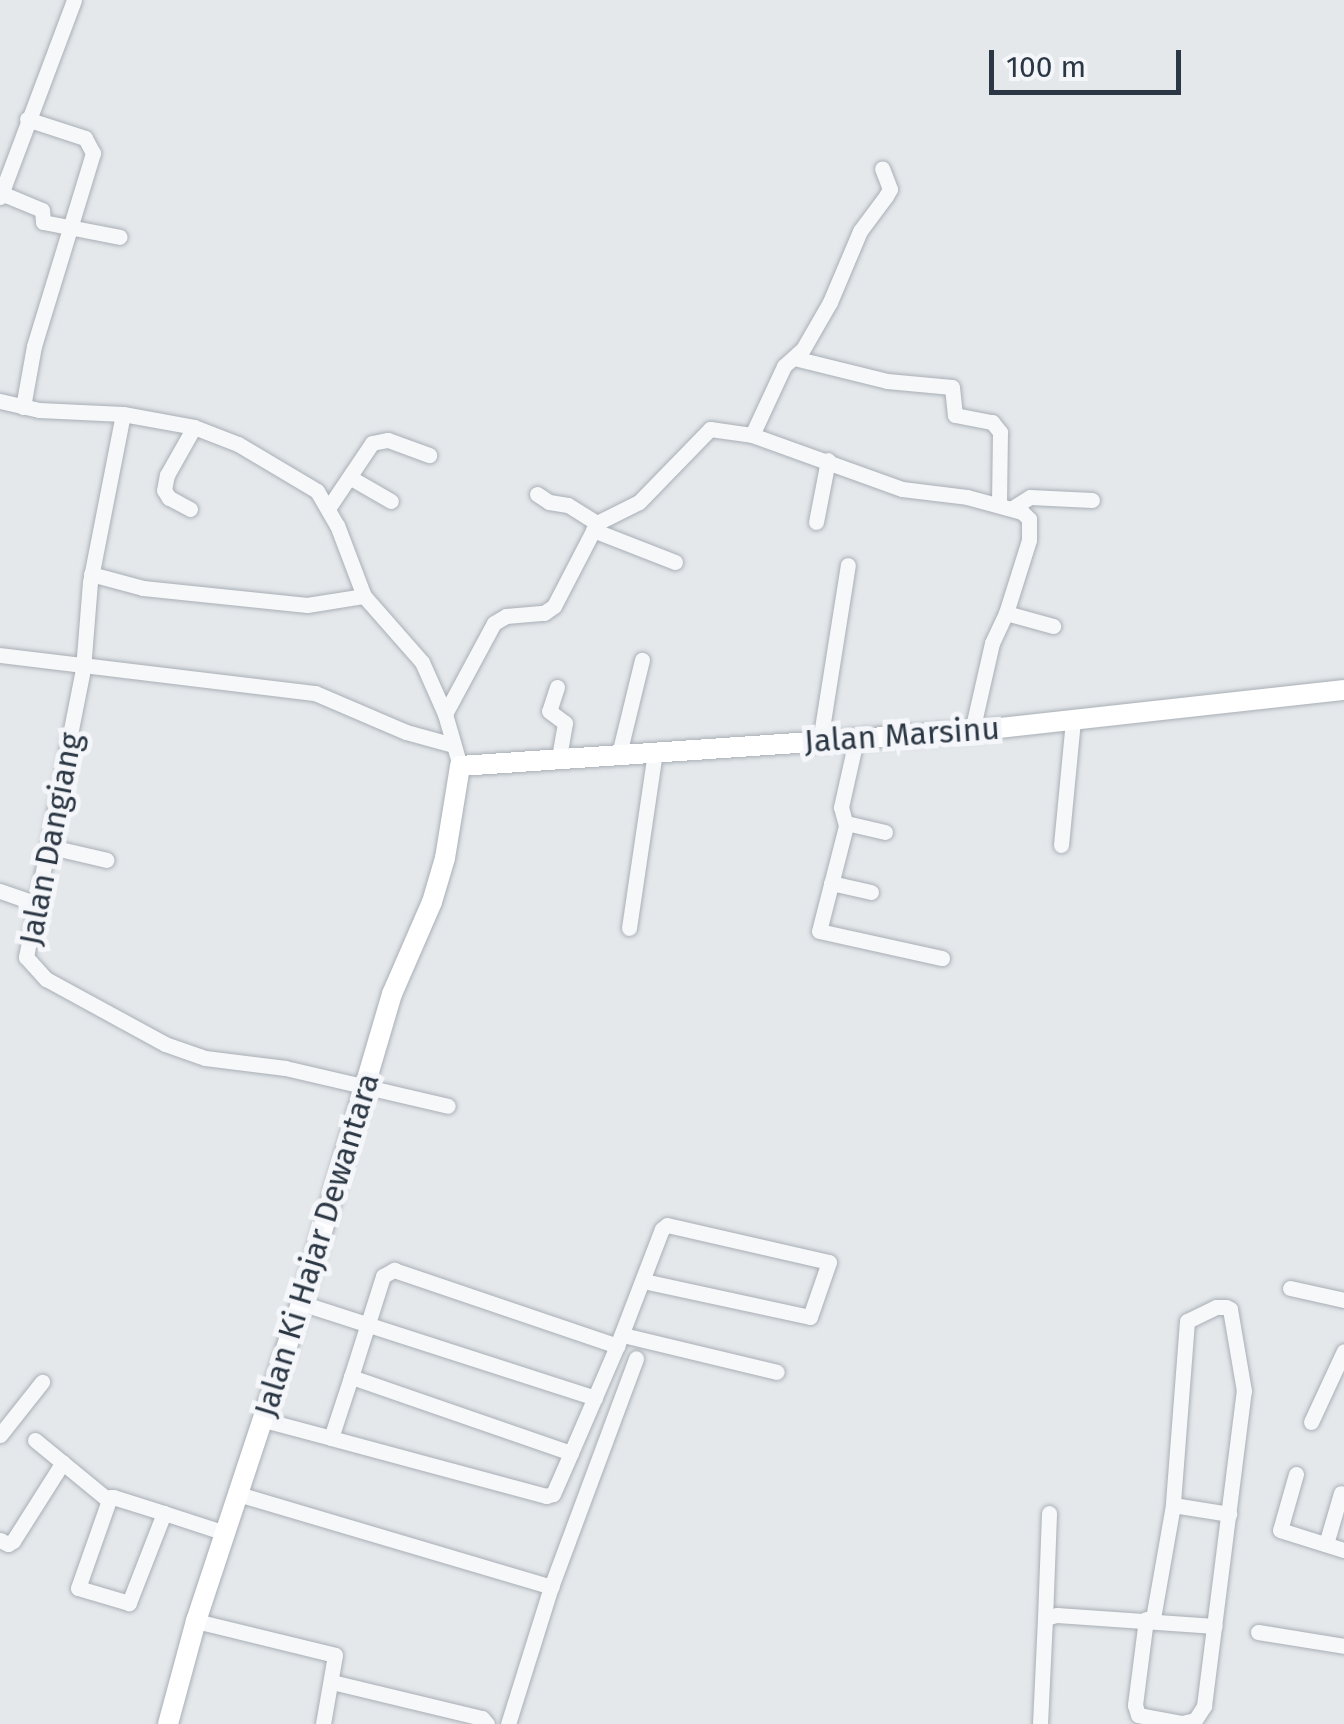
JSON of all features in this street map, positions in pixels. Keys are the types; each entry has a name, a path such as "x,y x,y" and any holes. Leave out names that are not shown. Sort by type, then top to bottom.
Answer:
{"street":[{"path":"74,0 0,194 38,206 43,222 120,236"},
{"path":"23,407 34,346 93,153 92,144 27,119"},
{"path":"752,435 784,366 794,358 830,302 860,231 890,189 882,168"},
{"path":"794,358 887,382 952,388 955,415 992,422 1000,432 1006,505"},
{"path":"0,401 68,414 123,414 194,427 280,467 317,492 329,507 364,596 422,662 445,714 460,766"},
{"name":"Jalan Dangiang","path":"123,414 91,574 83,669 26,956 46,979 165,1044 206,1058 284,1068 365,1089"},
{"path":"190,509 169,498 164,490 167,475 194,427"},
{"path":"445,714 494,623 506,616 544,613 554,606 595,526 639,502 682,462 703,432 726,429 828,460 902,489 1006,505 1030,519 1029,540 992,644 972,732"},
{"path":"329,507 372,443 378,440 429,455"},
{"path":"816,522 828,460"},
{"path":"351,478 391,501"},
{"path":"537,494 549,502 568,505 595,526 675,562"},
{"path":"1006,505 1030,498 1092,500"},
{"path":"820,741 848,565"},
{"path":"91,574 143,588 307,605 364,596"},
{"path":"1006,613 1053,626"},
{"path":"1,660 315,694 406,732 454,745"},
{"path":"619,754 642,660"},
{"path":"557,686 550,711 564,723 559,757"},
{"name":"Jalan Marsinu","path":"460,766 972,732 1344,690"},
{"path":"1060,845 1074,720"},
{"path":"856,740 841,808 846,823 819,928 822,934 942,958"},
{"path":"628,928 654,752"},
{"name":"Jalan Ki Hajar Dewantara","path":"168,1724 196,1621 301,1302 392,994 432,902 445,858 460,766"},
{"path":"846,823 885,832"},
{"path":"50,847 106,860"},
{"path":"832,883 871,892"},
{"path":"0,891 35,903"},
{"path":"365,1089 448,1106"},
{"path":"264,1420 546,1496 553,1494 620,1340 644,1281 668,1226 829,1262 810,1316 644,1281"},
{"path":"332,1438 383,1276 394,1270 620,1340 777,1372"},
{"path":"1290,1288 1344,1300"},
{"path":"301,1302 595,1398"},
{"path":"1216,1306 1230,1309 1244,1391 1229,1514 1200,1715 1182,1723 1138,1715 1135,1705 1173,1505 1186,1321 1216,1306"},
{"path":"1310,1422 1344,1351"},
{"path":"508,1724 551,1587 636,1358"},
{"path":"350,1377 571,1452"},
{"path":"0,1436 42,1382"},
{"path":"35,1440 108,1500"},
{"path":"0,1540 8,1544 13,1541 63,1462"},
{"path":"1296,1474 1280,1530 1344,1550"},
{"path":"1326,1544 1341,1493"},
{"path":"238,1494 551,1587"},
{"path":"164,1514 132,1599 126,1604 78,1588 77,1582 112,1497 224,1533"},
{"path":"1173,1505 1229,1514"},
{"path":"1040,1724 1049,1513"},
{"path":"1044,1618 1057,1615 1150,1619 1215,1626"},
{"path":"196,1621 335,1655 322,1724"},
{"path":"1258,1632 1344,1646"},
{"path":"332,1682 482,1718 488,1724"}]}
